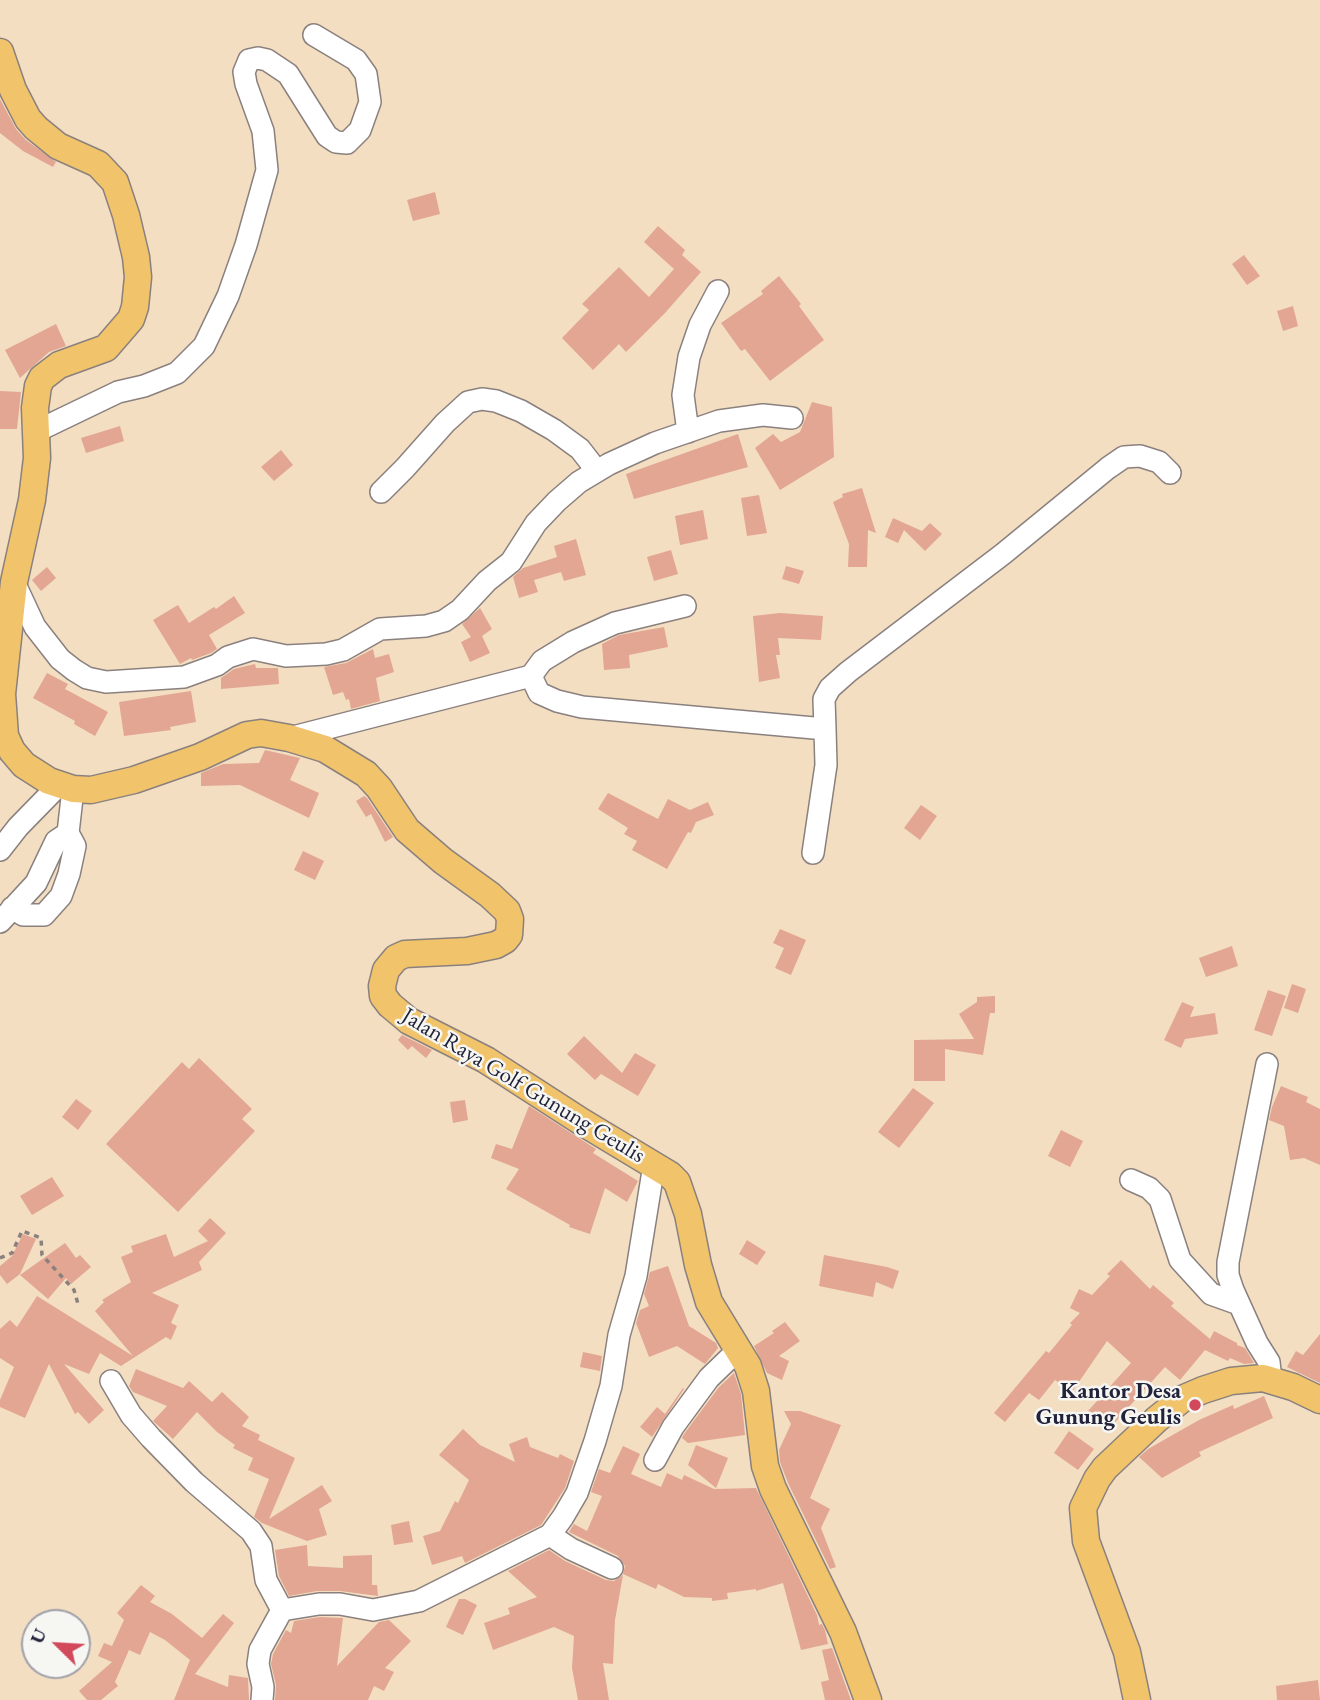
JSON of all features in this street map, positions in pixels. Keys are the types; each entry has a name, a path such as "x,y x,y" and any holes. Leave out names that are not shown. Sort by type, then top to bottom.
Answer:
{"main road":[{"path":"0,52 13,90 28,119 58,146 105,168 115,182 136,257 137,293 131,319 106,348 60,365 42,378 35,408 37,431 32,500 14,582 2,694 5,736 12,751 24,765 66,787"},
{"name":"Jalan Raya Golf Gunung Geulis","path":"66,787 91,790 134,780 200,757 247,735 261,733 289,738 325,749 366,774 379,788 407,830 507,911 510,919 509,935 496,945 467,951 405,954 396,958 386,970 382,986 383,996 390,1005 417,1025 486,1060 670,1175 680,1187 696,1243 698,1265 706,1293 717,1318 748,1366 757,1391 765,1466 769,1478 785,1517 799,1540 843,1632 868,1700"},
{"path":"1137,1700 1127,1652 1086,1541 1082,1520 1086,1497 1105,1468 1182,1399 1231,1381 1271,1380 1320,1400"}],"street":[{"path":"37,431 118,393 177,373 204,346 228,296 246,245 267,170 263,131 244,72 249,60 267,60 288,74 297,84 327,136 336,142 347,143 360,130 370,102 366,74 356,60 314,35"},
{"path":"688,432 683,395 689,357 700,325 718,292"},
{"path":"381,492 468,402 482,399 496,401 521,411 554,430 580,449 597,471"},
{"path":"14,582 35,627 60,659 87,678 106,682 184,677 253,649 286,656 326,654 343,650 380,629 426,626 444,621 460,610 486,581 511,562 536,523 557,501 597,471 655,443 719,421 763,415 792,418"},
{"path":"813,852 826,765 824,699 830,688 1124,457 1140,456 1159,462 1170,472"},
{"path":"289,738 531,676 542,661 573,642 615,622 685,606"},
{"path":"531,676 539,693 582,707 825,729"},
{"path":"6,915 44,915 61,896 75,846 68,833 66,787"},
{"path":"0,850 18,827 66,787"},
{"path":"6,915 36,883 56,841 68,833"},
{"path":"44,864 47,878 61,896"},
{"path":"1267,1064 1228,1262 1228,1275 1257,1343 1269,1362 1271,1380"},
{"path":"282,1610 319,1604 340,1604 373,1610 405,1605 419,1601 550,1535 577,1493 611,1386 618,1335 636,1276 654,1165"},
{"path":"1131,1180 1150,1188 1160,1199 1181,1260 1211,1294 1240,1304"},
{"path":"655,1460 673,1427 709,1378 738,1350"},
{"path":"111,1381 131,1415 151,1438 194,1482 251,1531 261,1546 266,1580 282,1610"},
{"path":"550,1535 571,1549 612,1568"},
{"path":"262,1700 263,1687 258,1664 260,1650 282,1610"}],"path":[{"path":"0,1258 12,1253 22,1231 41,1238 42,1255 74,1290 78,1304"}],"building":[{"path":"0,99 16,129 26,140 56,162 53,167 23,151 0,133"},
{"path":"435,192 440,214 413,221 407,200"},
{"path":"658,226 685,250 682,255 701,272 626,352 619,344 593,370 562,338 589,310 582,304 619,267 649,297 674,269 644,242"},
{"path":"1244,255 1260,276 1247,285 1232,264"},
{"path":"779,276 824,340 770,381 745,349 741,351 721,323 763,294 761,291"},
{"path":"1293,306 1298,326 1283,331 1277,311"},
{"path":"56,324 66,346 49,352 20,378 5,350"},
{"path":"0,391 21,392 17,429 0,429"},
{"path":"812,402 832,407 834,457 780,490 755,448 773,434 781,442 800,432"},
{"path":"120,426 124,441 86,453 81,438"},
{"path":"738,434 748,467 634,499 626,474"},
{"path":"281,450 293,465 274,481 261,467"},
{"path":"862,488 876,533 868,530 867,567 848,567 849,544 833,502 843,497 842,494"},
{"path":"759,495 767,533 747,536 741,498"},
{"path":"703,510 708,539 680,545 675,516"},
{"path":"893,518 922,531 930,523 942,534 925,551 904,530 898,543 885,537"},
{"path":"576,539 586,575 564,581 561,572 534,580 538,592 519,598 513,577 523,568 557,557 554,546"},
{"path":"671,550 678,574 654,581 647,557"},
{"path":"786,566 804,571 799,584 782,579"},
{"path":"47,567 56,578 41,591 32,580"},
{"path":"234,596 245,613 209,635 217,649 180,664 153,620 178,605 189,623"},
{"path":"480,608 492,629 482,636 490,653 470,662 461,642 471,637 462,624"},
{"path":"780,613 823,616 821,640 778,638 780,655 776,655 780,678 759,682 753,616"},
{"path":"664,627 668,647 629,655 630,668 604,670 602,644 619,635"},
{"path":"373,649 375,658 389,654 394,672 376,678 380,701 351,709 349,699 346,700 343,692 333,695 324,667 346,663"},
{"path":"255,664 256,668 278,668 279,684 221,689 221,678 234,669"},
{"path":"47,673 68,684 65,689 108,712 95,736 74,724 75,721 33,698"},
{"path":"191,691 196,722 170,727 171,730 124,736 119,702"},
{"path":"265,750 300,758 290,780 319,793 309,818 240,785 201,786 201,773 223,764 259,763"},
{"path":"608,793 658,819 668,799 690,810 708,802 714,815 696,822 667,869 632,850 637,841 624,834 628,828 598,809"},
{"path":"364,796 393,837 385,842 371,814 366,817 356,801"},
{"path":"921,805 937,816 920,840 904,828"},
{"path":"303,851 324,861 315,880 294,870"},
{"path":"780,929 806,940 791,975 775,968 784,948 773,943"},
{"path":"1232,946 1238,966 1206,977 1199,958"},
{"path":"1292,984 1306,989 1298,1013 1284,1008"},
{"path":"1268,990 1286,996 1272,1036 1254,1030"},
{"path":"995,996 995,1013 990,1013 983,1055 945,1049 945,1081 914,1081 914,1040 974,1039 959,1014 977,1002 977,997"},
{"path":"1182,1002 1194,1007 1190,1017 1215,1013 1218,1034 1185,1039 1181,1048 1164,1040"},
{"path":"402,1035 432,1050 426,1058 412,1046 408,1050 398,1040"},
{"path":"584,1036 622,1073 635,1053 656,1065 638,1096 601,1074 595,1080 567,1054"},
{"path":"199,1058 252,1109 242,1119 255,1131 178,1212 106,1144 182,1062 189,1069"},
{"path":"1281,1086 1308,1097 1306,1102 1320,1109 1320,1165 1304,1158 1290,1160 1284,1126 1269,1120"},
{"path":"913,1088 934,1103 899,1148 878,1132"},
{"path":"76,1099 92,1111 78,1130 62,1117"},
{"path":"465,1100 468,1120 453,1123 450,1102"},
{"path":"529,1106 596,1149 593,1153 638,1181 627,1202 605,1188 590,1234 569,1227 570,1225 506,1189 519,1169 491,1158 496,1144 512,1149"},
{"path":"1061,1130 1083,1141 1070,1167 1048,1156"},
{"path":"52,1177 64,1196 32,1215 20,1196"},
{"path":"210,1218 226,1233 199,1262 202,1270 152,1293 179,1305 171,1323 177,1326 171,1340 166,1337 121,1366 100,1353 89,1374 64,1364 104,1410 89,1424 78,1412 75,1414 49,1364 25,1418 0,1407 0,1400 14,1367 0,1358 0,1329 10,1320 17,1327 37,1296 133,1356 95,1311 104,1302 102,1300 131,1282 121,1257 133,1252 131,1246 166,1234 174,1257 208,1241 198,1231"},
{"path":"23,1234 36,1239 20,1274 7,1284 0,1275 0,1266 12,1256"},
{"path":"747,1240 766,1252 757,1265 739,1254"},
{"path":"65,1243 76,1258 80,1255 91,1267 71,1284 66,1278 48,1299 20,1275"},
{"path":"824,1255 899,1271 893,1289 876,1282 873,1297 819,1286"},
{"path":"1121,1260 1150,1289 1153,1285 1174,1303 1171,1306 1210,1339 1214,1331 1237,1343 1245,1348 1254,1363 1244,1364 1230,1358 1228,1361 1205,1350 1180,1380 1165,1367 1108,1430 1088,1411 1131,1363 1107,1341 1072,1392 1055,1380 1039,1400 1029,1393 1005,1422 994,1413 1046,1351 1049,1353 1072,1325 1070,1323 1080,1313 1070,1308 1079,1289 1092,1295"},
{"path":"668,1266 689,1326 716,1343 718,1348 705,1364 677,1346 649,1357 636,1323 640,1310 649,1306 644,1294 650,1272"},
{"path":"785,1322 800,1341 779,1356 789,1361 782,1380 767,1373 754,1346"},
{"path":"1320,1334 1320,1383 1287,1367 1296,1351 1303,1355"},
{"path":"583,1352 602,1356 600,1371 580,1367"},
{"path":"136,1369 183,1388 189,1381 212,1402 222,1392 249,1417 242,1426 260,1435 258,1440 295,1458 269,1519 322,1485 332,1501 319,1509 327,1535 307,1541 262,1523 254,1517 269,1479 248,1470 253,1458 233,1448 235,1445 197,1412 173,1439 153,1421 167,1406 133,1392 129,1386"},
{"path":"734,1373 741,1394 745,1435 688,1443 682,1438 684,1434 719,1387"},
{"path":"683,1388 652,1437 640,1427 657,1407 665,1414"},
{"path":"1264,1396 1273,1418 1199,1452 1201,1456 1162,1478 1139,1457 1199,1420 1233,1405 1234,1409"},
{"path":"784,1411 800,1411 841,1425 810,1498 830,1509 821,1528 836,1567 830,1569 780,1462 779,1450 791,1424"},
{"path":"463,1429 480,1445 515,1462 509,1444 527,1437 530,1447 558,1458 560,1454 574,1461 565,1488 541,1525 465,1563 462,1556 432,1565 423,1536 440,1531 469,1480 439,1455"},
{"path":"1069,1431 1094,1449 1078,1470 1054,1453"},
{"path":"696,1445 728,1458 716,1488 688,1465"},
{"path":"623,1446 640,1454 631,1474 661,1487 667,1473 682,1480 684,1475 714,1489 756,1488 817,1615 819,1625 822,1624 825,1630 828,1644 801,1650 783,1583 756,1591 727,1593 728,1599 712,1601 712,1598 684,1597 658,1584 656,1589 623,1574 625,1566 618,1556 569,1532 574,1524 587,1531 602,1496 591,1492 599,1469 610,1473"},
{"path":"409,1521 413,1542 394,1545 391,1525"},
{"path":"307,1545 308,1566 343,1568 343,1556 372,1555 372,1585 377,1585 378,1596 317,1591 289,1596 279,1576 275,1550"},
{"path":"549,1550 565,1561 606,1580 614,1581 623,1575 615,1620 613,1664 603,1663 609,1700 578,1700 572,1668 574,1636 554,1627 493,1650 484,1623 510,1614 508,1608 537,1597 508,1571"},
{"path":"141,1585 155,1596 150,1602 172,1614 202,1638 223,1614 234,1623 195,1674 228,1687 229,1675 248,1678 249,1700 174,1700 190,1660 150,1632 140,1655 129,1650 115,1682 118,1686 101,1700 87,1700 79,1691 112,1662 98,1656 104,1643 112,1646 124,1620 117,1613"},
{"path":"459,1599 477,1605 463,1635 446,1627"},
{"path":"320,1617 343,1618 337,1666 379,1622 389,1620 411,1641 385,1668 394,1672 384,1691 374,1686 368,1700 275,1700 276,1685 271,1664 273,1654 286,1630 291,1633 294,1621"},
{"path":"832,1648 851,1700 825,1700 821,1682 829,1680 822,1650"},
{"path":"1318,1680 1320,1700 1277,1700 1276,1686"}],"place":[{"name":"Kantor Desa Gunung Geulis","path":"1195,1405"}]}
